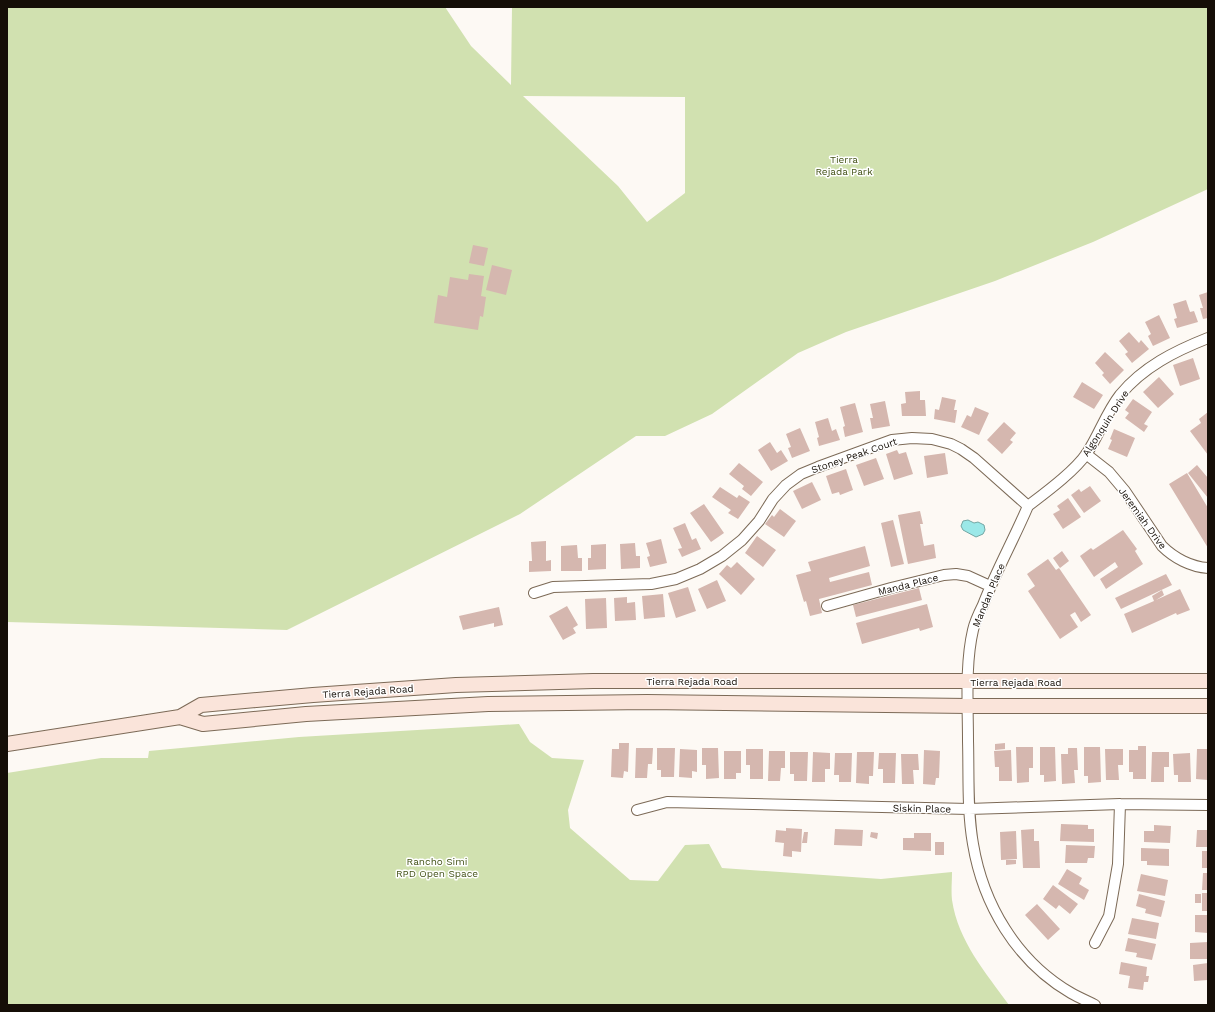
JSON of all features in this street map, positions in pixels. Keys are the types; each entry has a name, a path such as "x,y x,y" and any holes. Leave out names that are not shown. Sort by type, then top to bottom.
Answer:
{"main road":[{"name":"Tierra Rejada Road","path":"7,744 180,717 201,705 313,695 456,685 593,681 1208,681"},
{"name":"Tierra Rejada Road","path":"180,717 202,724 306,714 488,704 647,702 968,706 1208,706"}],"street":[{"name":"Algonquin Drive","path":"1028,506 1047,492 1086,454 1105,419 1120,396 1135,379 1176,351 1208,338"},
{"name":"Stoney Peak Court","path":"534,593 553,587 651,584 676,579 700,570 722,556 742,540 759,521 773,499 781,490 801,474 892,440 912,438 932,439 951,444 974,458 1028,506"},
{"name":"Jeremiah Drive","path":"1086,454 1109,472 1125,491 1162,546 1170,554 1186,562 1208,568"},
{"name":"Mandan Place","path":"1028,506 990,586 973,628 970,641 968,682 969,809 972,843 979,873 989,902 1004,928 1023,953 1045,974 1070,992 1095,1005"},
{"name":"Manda Place","path":"826,606 944,575 956,574 968,576 990,586"},
{"name":"Siskin Place","path":"637,810 667,802 969,809 1120,804 1208,805"},
{"path":"1095,943 1109,916 1118,864 1120,804"}],"green space":[{"name":"Tierra Rejada Park","path":"7,7 445,7 471,46 511,85 512,7 1208,7 1208,189 1093,242 995,281 846,332 798,353 712,414 665,436 636,436 520,514 287,630 7,622","holes":["523,96 685,97 685,193 647,222 618,186"]},
{"name":"Rancho Simi RPD Open Space","path":"519,724 530,742 552,758 584,760 568,810 570,828 630,880 658,881 685,845 709,844 722,868 881,879 952,872 952,900 960,929 982,969 1009,1005 7,1005 7,773 101,758 148,758 149,751 299,737"}],"water":[{"path":"968,520 984,525 985,530 983,534 976,537 963,530 961,526 963,521"}],"building":[{"path":"473,245 488,248 484,266 469,263"},
{"path":"492,265 512,270 506,295 486,290"},
{"path":"469,274 484,276 481,296 486,297 483,317 480,316 478,330 434,323 438,295 447,297 450,277 468,280"},
{"path":"1208,292 1208,318 1203,319 1200,308 1203,308 1199,295"},
{"path":"1186,300 1190,312 1194,311 1198,322 1177,328 1174,319 1177,318 1173,304"},
{"path":"1159,315 1170,338 1153,346 1148,336 1151,334 1145,322"},
{"path":"1129,332 1139,343 1141,340 1149,349 1132,363 1125,354 1128,352 1119,341"},
{"path":"1105,352 1124,370 1110,384 1102,375 1104,373 1095,363"},
{"path":"1193,358 1200,379 1180,386 1173,365"},
{"path":"1159,377 1174,394 1158,408 1143,392"},
{"path":"1082,382 1103,395 1094,409 1073,397"},
{"path":"920,391 920,400 925,400 926,416 902,416 901,404 906,403 905,392"},
{"path":"942,397 956,400 954,410 957,410 955,423 934,419 935,409 939,410"},
{"path":"1133,399 1152,412 1144,424 1148,426 1144,432 1125,418 1129,413 1125,410"},
{"path":"885,401 890,426 872,429 870,418 873,418 870,404"},
{"path":"855,403 863,432 845,437 843,427 845,426 840,407"},
{"path":"975,407 989,413 979,435 961,427 967,415 971,417"},
{"path":"1208,412 1208,455 1190,431 1201,423 1199,419"},
{"path":"828,418 832,431 836,429 840,440 819,446 817,438 819,437 815,422"},
{"path":"1004,422 1016,433 1010,440 1013,442 1002,454 987,440"},
{"path":"800,428 810,451 792,458 788,448 791,447 786,434"},
{"path":"1114,429 1135,438 1127,457 1108,449 1112,440 1110,439"},
{"path":"770,442 777,453 781,450 788,461 771,471 758,450"},
{"path":"897,450 899,454 906,452 913,474 894,480 886,454"},
{"path":"945,453 948,474 927,478 924,456"},
{"path":"876,458 884,479 864,486 856,465"},
{"path":"739,463 763,482 751,496 742,489 744,486 729,474"},
{"path":"1197,465 1208,478 1208,498 1188,473"},
{"path":"846,469 853,490 840,495 839,492 832,494 826,476"},
{"path":"1187,473 1208,508 1208,548 1169,484"},
{"path":"812,482 821,500 802,509 793,491"},
{"path":"1090,486 1101,501 1084,513 1071,495 1079,489 1081,492"},
{"path":"720,487 737,498 739,495 750,502 738,519 728,513 731,510 712,497"},
{"path":"1068,498 1081,517 1063,529 1053,514 1060,510 1057,506"},
{"path":"704,504 724,533 711,542 690,513"},
{"path":"780,509 796,521 784,537 765,524 772,515 774,517"},
{"path":"920,511 923,524 920,524 924,546 934,544 936,558 908,564 898,515"},
{"path":"893,520 904,564 891,567 881,523"},
{"path":"685,523 692,540 696,538 701,549 682,557 678,549 682,548 673,528"},
{"path":"1123,530 1137,549 1135,551 1143,564 1106,589 1100,579 1118,567 1115,562 1094,577 1080,556 1091,548 1093,550"},
{"path":"757,536 776,550 763,567 745,553"},
{"path":"661,539 667,563 650,567 647,557 650,556 646,543"},
{"path":"546,541 546,561 551,560 551,571 529,572 529,561 532,561 531,542"},
{"path":"635,543 636,556 640,556 640,568 621,569 620,544"},
{"path":"606,544 606,569 588,570 588,558 591,558 591,545"},
{"path":"577,545 578,558 582,558 582,571 561,571 561,546"},
{"path":"865,546 870,566 829,578 830,582 869,572 872,585 819,599 822,613 810,616 796,575 811,571 808,562"},
{"path":"1062,551 1069,561 1060,568 1053,558"},
{"path":"1048,559 1056,570 1059,568 1091,615 1081,622 1075,612 1070,615 1078,627 1060,639 1028,591 1035,586 1027,574"},
{"path":"737,562 755,579 741,595 719,574 727,565 731,568"},
{"path":"1166,574 1172,585 1121,609 1115,598"},
{"path":"717,580 726,601 707,609 698,589"},
{"path":"688,587 696,611 676,618 668,593"},
{"path":"919,588 922,600 856,617 853,605"},
{"path":"1180,589 1190,610 1177,615 1176,613 1132,633 1124,614 1154,601 1152,596 1162,590 1164,595 1156,600"},
{"path":"663,594 665,617 644,619 642,596"},
{"path":"627,597 627,603 635,602 636,620 615,621 614,598"},
{"path":"606,598 607,628 586,629 585,599"},
{"path":"927,604 933,627 920,631 919,628 862,644 856,623"},
{"path":"567,606 578,625 573,628 576,633 563,640 549,616"},
{"path":"499,607 503,625 494,627 494,623 463,630 459,616"},
{"path":"619,743 629,743 628,772 624,771 623,778 611,777 612,749 619,749"},
{"path":"1005,743 1005,749 995,750 995,744"},
{"path":"1138,746 1146,746 1146,779 1133,779 1133,772 1129,772 1129,750 1138,750"},
{"path":"1016,747 1033,747 1033,768 1029,768 1029,782 1017,783"},
{"path":"1040,747 1055,747 1056,781 1044,782 1044,775 1040,775"},
{"path":"1084,747 1100,747 1101,782 1088,783 1088,776 1084,776"},
{"path":"636,748 653,748 652,764 648,764 647,778 635,778"},
{"path":"657,748 675,748 674,777 661,777 661,770 657,770"},
{"path":"702,748 718,748 719,778 706,779 706,765 702,765"},
{"path":"1068,748 1077,748 1078,770 1074,770 1075,783 1062,784 1061,754 1068,754"},
{"path":"680,749 697,750 697,772 692,771 692,778 679,777"},
{"path":"746,749 763,749 763,779 750,779 750,765 746,765"},
{"path":"1105,749 1123,749 1123,765 1118,765 1119,780 1106,780"},
{"path":"1197,749 1208,749 1208,780 1196,779"},
{"path":"924,750 940,751 939,778 936,778 935,785 923,784"},
{"path":"1011,750 1012,781 999,781 999,767 995,767 994,751"},
{"path":"724,751 741,751 741,773 736,773 736,779 724,779"},
{"path":"769,751 785,751 785,768 781,768 780,781 768,781"},
{"path":"790,752 808,752 807,781 794,781 794,774 790,774"},
{"path":"813,752 830,753 830,769 825,769 825,782 812,782"},
{"path":"857,752 874,752 873,776 869,776 869,784 856,783"},
{"path":"1152,752 1169,752 1169,767 1164,767 1164,782 1151,782"},
{"path":"835,753 852,753 851,782 839,782 839,775 834,775"},
{"path":"879,753 896,753 895,783 883,783 883,769 878,769"},
{"path":"1190,753 1191,782 1178,782 1178,775 1174,775 1173,754"},
{"path":"901,754 918,754 919,770 913,770 914,784 902,784"},
{"path":"1061,824 1088,825 1088,829 1094,829 1094,842 1060,841"},
{"path":"1154,825 1171,826 1170,843 1144,842 1144,831 1154,831"},
{"path":"786,828 802,829 801,852 792,851 792,857 783,856 784,843 775,842 776,830 786,831"},
{"path":"835,829 863,830 862,846 834,845"},
{"path":"1034,829 1034,841 1039,841 1040,868 1023,868 1021,830"},
{"path":"1197,830 1208,830 1208,847 1196,847"},
{"path":"1016,831 1017,859 1001,860 1000,832"},
{"path":"804,832 808,832 807,843 802,843"},
{"path":"871,832 878,833 877,839 870,837"},
{"path":"914,833 931,833 931,851 903,850 903,838 914,838"},
{"path":"935,842 944,842 944,855 935,855"},
{"path":"1066,845 1095,846 1094,858 1088,858 1087,863 1065,863"},
{"path":"1141,848 1169,849 1169,866 1147,865 1147,861 1141,861"},
{"path":"1202,851 1208,851 1208,868 1202,868"},
{"path":"1006,860 1016,860 1016,864 1006,865"},
{"path":"1067,869 1082,878 1079,884 1089,890 1084,900 1058,884"},
{"path":"1203,873 1208,873 1208,890 1202,890"},
{"path":"1141,874 1168,880 1165,896 1137,891"},
{"path":"1053,885 1078,904 1070,914 1059,905 1056,909 1043,899"},
{"path":"1202,893 1208,893 1208,911 1202,911"},
{"path":"1139,894 1165,901 1161,917 1145,913 1146,909 1136,906"},
{"path":"1195,894 1201,894 1201,903 1195,903"},
{"path":"1037,904 1060,929 1048,940 1025,915"},
{"path":"1195,915 1208,915 1208,933 1195,932"},
{"path":"1132,918 1159,923 1156,939 1128,934"},
{"path":"1128,938 1156,944 1152,960 1136,957 1137,953 1125,951"},
{"path":"1208,942 1208,959 1190,959 1190,943"},
{"path":"1121,962 1147,967 1146,976 1149,976 1148,982 1144,982 1143,990 1128,988 1130,976 1119,974"},
{"path":"1208,963 1208,980 1194,981 1193,965"}]}
